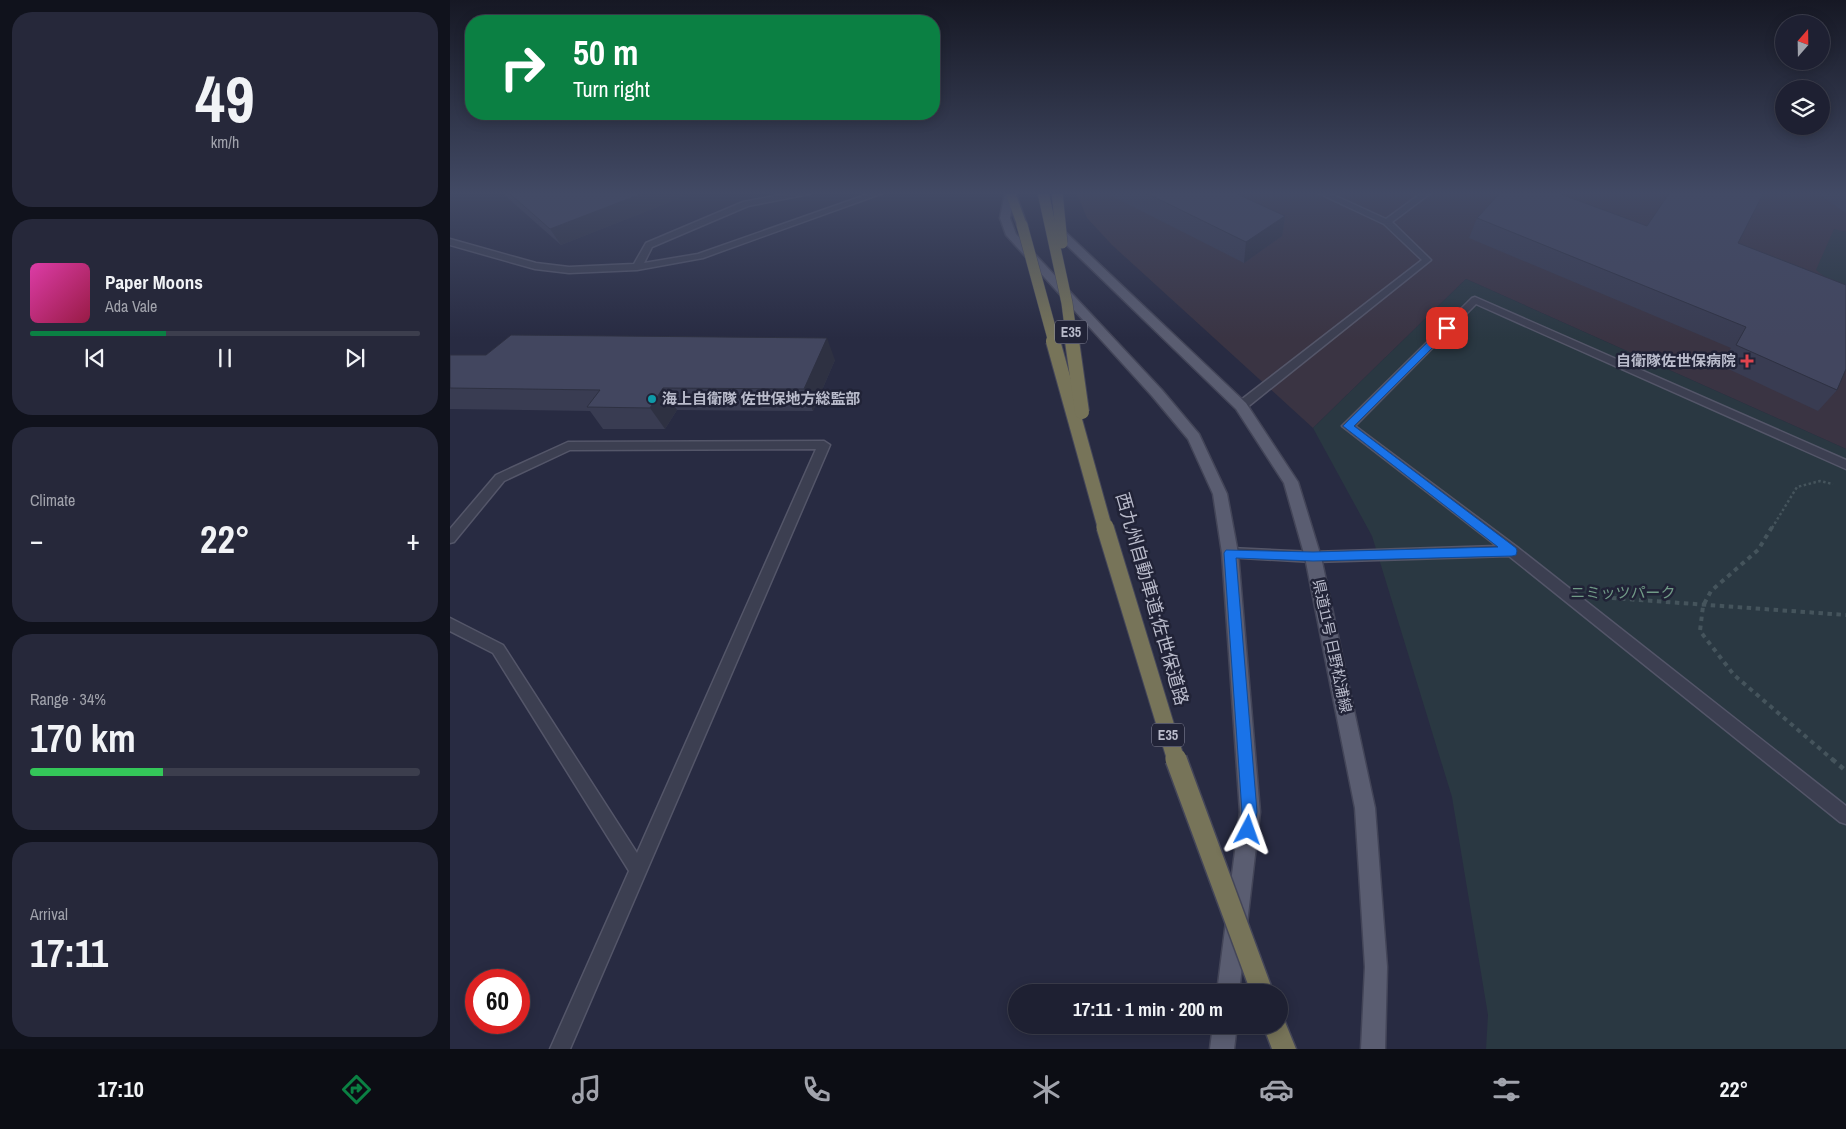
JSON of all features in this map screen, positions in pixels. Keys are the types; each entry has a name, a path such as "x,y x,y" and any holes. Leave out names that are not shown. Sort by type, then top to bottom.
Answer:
{"highway":[{"name":"西九州自動車道;佐世保道路","path":"1027,241 1155,697 1259,984"},
{"name":"西九州自動車道;佐世保道路","path":"1054,241 1067,303 1091,472"},
{"path":"1061,241 1067,303"},
{"path":"1278,1034 1284,1049"}],"main road":[{"path":"1017,241 1157,393 1194,437 1220,494 1230,553 1250,812 1229,984"},
{"name":"県道11号 日野松浦線","path":"1069,241 1241,406 1291,482 1313,557 1365,808 1376,968 1373,1049"},
{"path":"1222,1049 1224,1034"}],"lane":[{"path":"637,267 649,244 656,241"},
{"path":"450,242 535,266 569,270 637,267 700,256 743,241"},
{"path":"1241,406 1427,260 1407,241"},
{"path":"1846,465 1475,300 1348,426 1512,551 1846,816"},
{"path":"450,538 500,478 568,446 824,444 560,1049"},
{"path":"1230,553 1313,557 1512,551"},
{"path":"450,624 498,649 638,869"}],"path":[{"path":"1837,485 1820,481 1797,487 1758,550 1711,591 1704,606 1700,631 1734,675 1846,771"},
{"path":"1619,604 1612,598 1846,615"}],"shaded area":[{"name":"自衛隊佐世保病院","path":"1108,241 1836,241 1846,294 1846,449 1466,279 1313,428"}],"green space":[{"path":"1829,241 1846,241 1846,294 1816,270"},
{"name":"ニミッツパーク","path":"1466,279 1846,449 1846,1049 1486,1049 1488,1015 1452,797 1372,536 1313,428"}],"building":[{"path":"1534,241 1739,241 1738,243 1846,285 1846,369 1837,390 1736,345 1746,327"},
{"path":"511,335 827,338 804,389 663,388 650,408 587,407 600,390 450,388 450,355 486,355"}],"place":[{"name":"自衛隊佐世保病院","path":"1747,361"},
{"name":"海上自衛隊 佐世保地方総監部","path":"652,399"}],"route":[{"path":"1248,830 1250,812 1230,553 1313,557 1512,551 1348,426 1447,328"}]}
